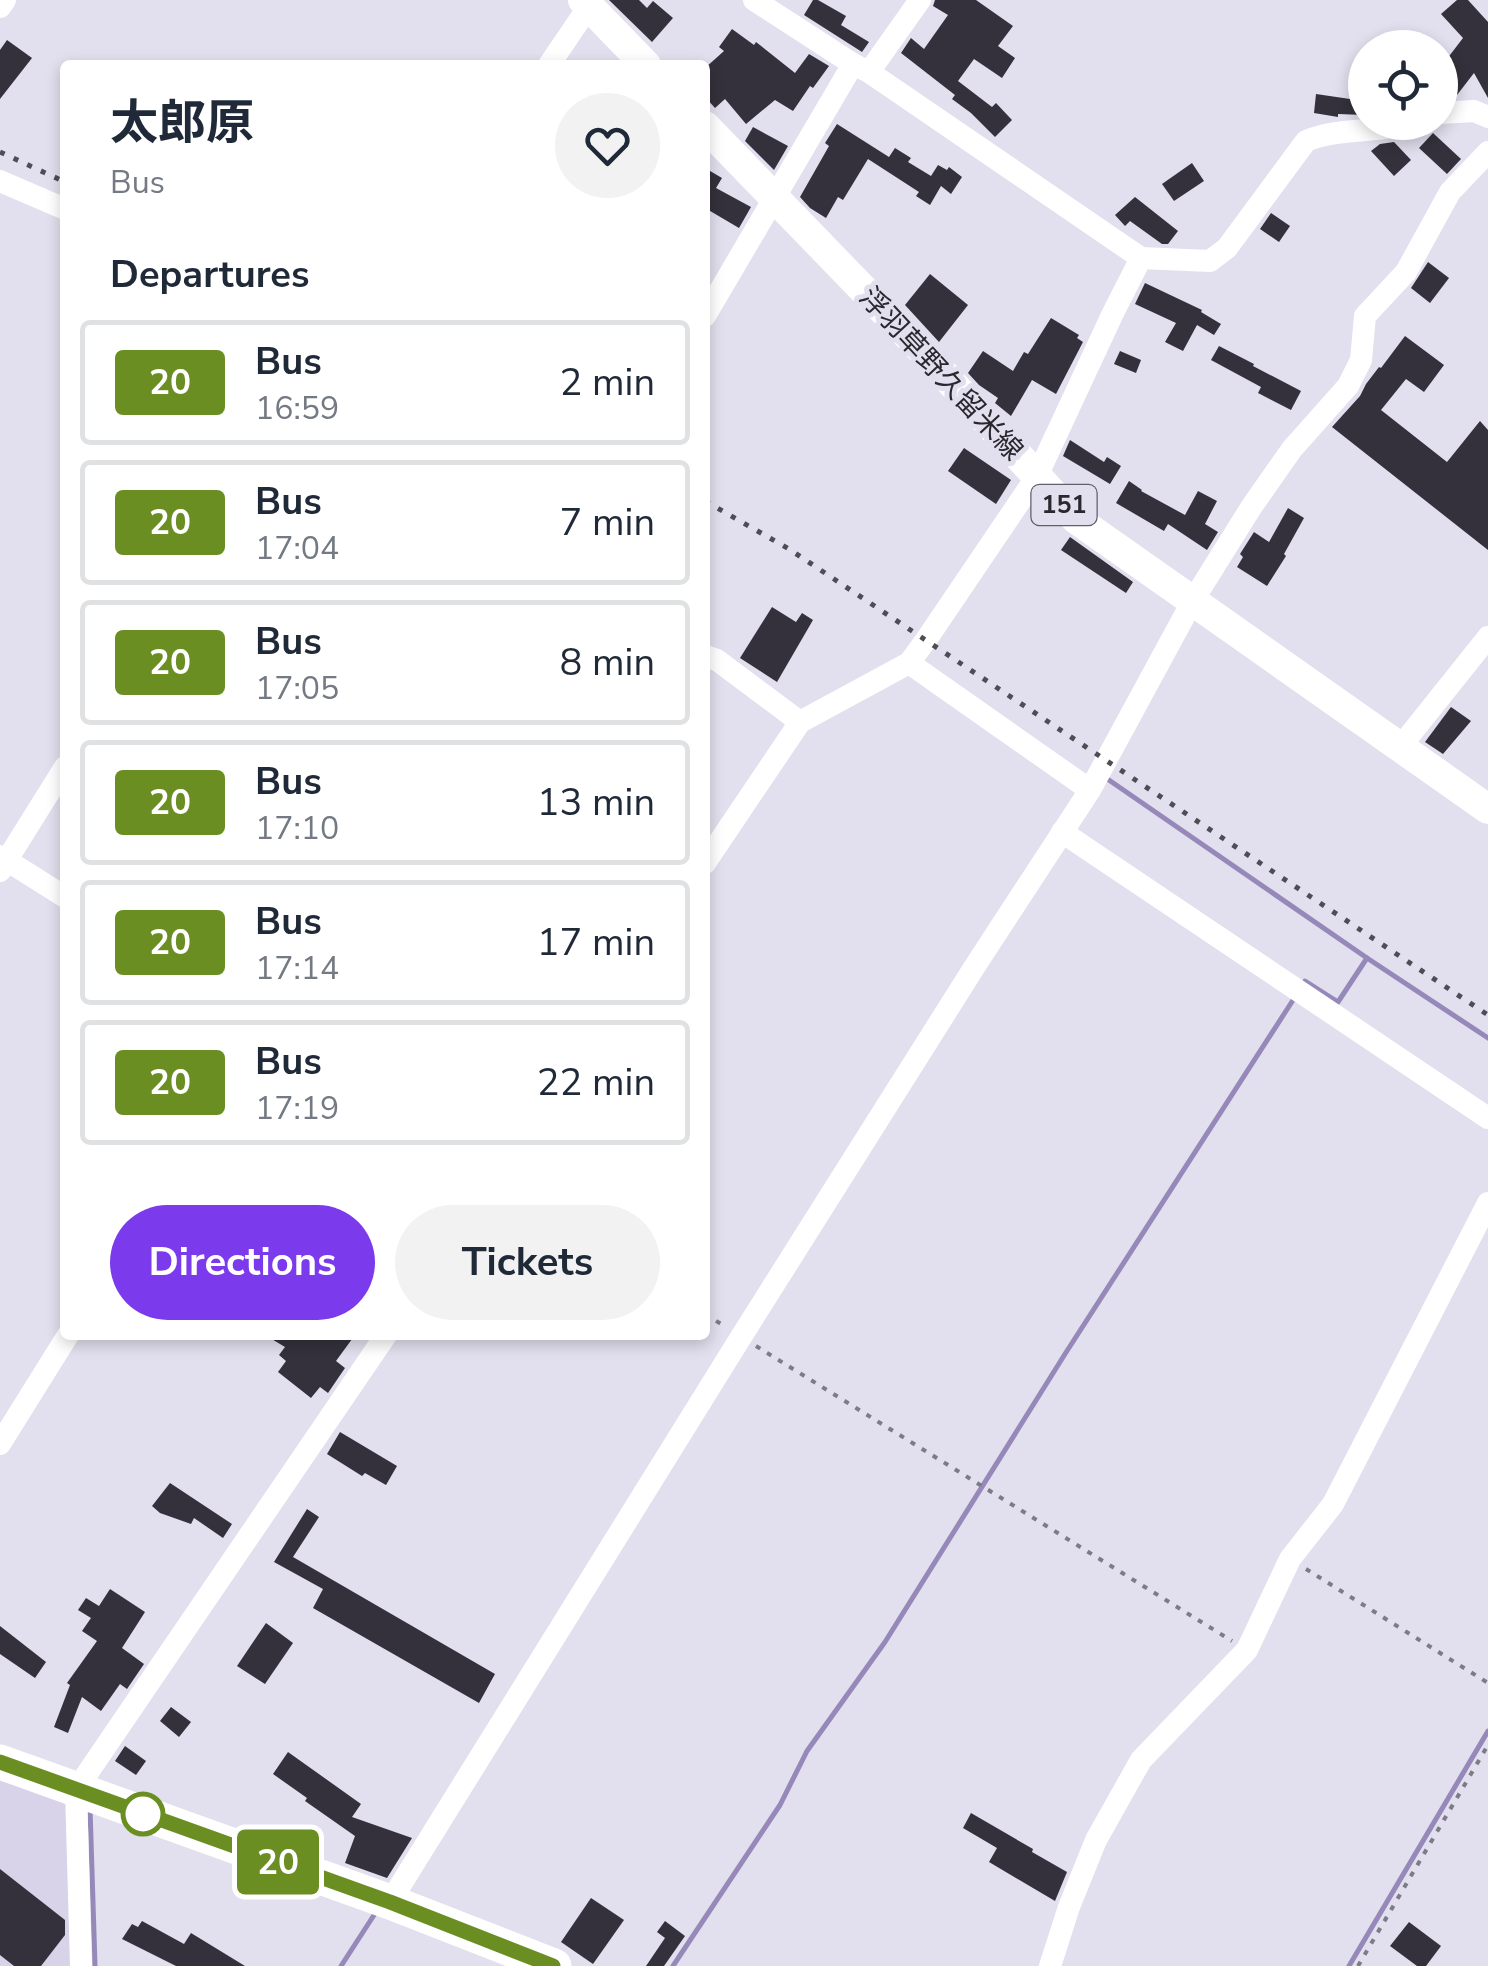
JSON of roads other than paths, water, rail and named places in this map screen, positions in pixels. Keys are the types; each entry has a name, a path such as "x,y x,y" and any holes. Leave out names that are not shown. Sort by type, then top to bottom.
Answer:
{"highway":[{"path":"0,1762 390,1902 554,1966"}],"main road":[{"path":"587,2 641,60"},
{"name":"浮羽草野久留米線","path":"710,131 918,346 1076,518 1488,809"}],"street":[{"path":"0,7 5,0"},
{"path":"754,0 1140,258 1210,261 1227,248 1306,141 1322,134 1348,133"},
{"path":"710,308 861,68 920,0"},
{"path":"552,60 587,2"},
{"path":"1458,112 1474,111 1488,117"},
{"path":"390,1902 741,1336 1090,790 1192,602 1252,506 1292,449 1348,386 1361,360 1365,316 1406,272 1450,192 1488,152"},
{"path":"0,181 60,207"},
{"path":"710,856 800,722 909,663 1037,476 1140,258"},
{"path":"1401,746 1488,637"},
{"path":"710,658 800,722"},
{"path":"909,663 1090,790"},
{"path":"60,774 2,862 60,894"},
{"path":"1062,832 1488,1118"},
{"path":"1050,1966 1096,1840 1141,1760 1247,1650 1290,1560 1333,1504 1488,1203"},
{"path":"0,1444 65,1340"},
{"path":"81,1966 76,1790 383,1340"}],"waterway":[{"path":"1106,778 1488,1038"},
{"path":"1303,984 1305,981 1338,1002 1367,958"},
{"path":"673,1966 780,1805 807,1751 885,1642 1295,997"},
{"path":"1349,1966 1488,1731"},
{"path":"90,1808 95,1966"},
{"path":"341,1966 376,1912"}],"railway":[{"path":"0,152 60,180"},
{"path":"710,504 789,549 1488,1015"}]}
